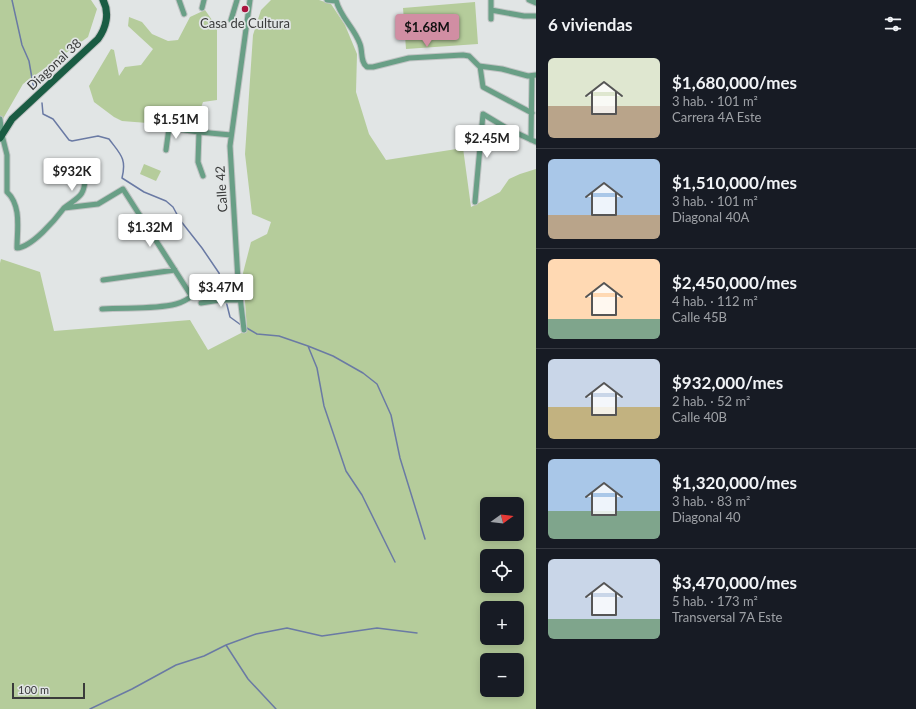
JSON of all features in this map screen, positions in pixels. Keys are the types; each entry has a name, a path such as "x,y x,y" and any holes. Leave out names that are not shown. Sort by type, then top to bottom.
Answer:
{"main road":[{"name":"Diagonal 38","path":"1,137 12,119 98,39 104,31 107,14 103,0"}],"street":[{"path":"179,0 184,14"},
{"path":"202,8 204,0"},
{"path":"231,20 237,0"},
{"name":"Calle 42","path":"244,330 238,280 230,154 231,135 250,0"},
{"path":"327,0 336,0 342,16 356,35 362,51 363,62 368,67 409,58 463,55 469,56 476,64 480,66 534,76 532,113 534,141 508,130 483,114 475,202"},
{"path":"491,0 491,19"},
{"path":"529,0 536,3"},
{"path":"491,10 524,16 536,16"},
{"path":"480,66 483,87 532,113"},
{"path":"0,119 1,137 7,155 7,192 12,196 19,228 17,248 32,242 51,224 64,208 80,197 85,186 85,177"},
{"path":"166,150 169,128 231,135"},
{"path":"199,132 198,162 202,176"},
{"path":"64,208 98,204 123,189 192,297"},
{"path":"103,280 174,270"},
{"path":"102,309 122,307 160,307 176,304 192,297 214,283 238,280"},
{"path":"201,303 220,300 240,300"}],"green space":[{"path":"0,0 91,0 97,9 88,37 23,84 0,124"},
{"path":"271,0 319,0 331,4 345,25 357,54 356,92 369,134 386,160 463,148 471,207 500,192 509,179 536,169 536,709 0,709 1,259 40,272 54,331 190,320 208,350 247,330 243,273 251,242 267,234 271,222 252,214 245,154 253,35 261,10"},
{"path":"475,2 478,44 406,49 403,8"},
{"path":"205,10 217,27 217,100 203,102 198,116 172,114 160,124 122,121 94,102 89,86 111,49 114,50 119,76 125,67 141,65 153,49 128,26 129,17 142,22 152,34 168,41 178,40 190,17"},
{"path":"144,164 161,171 156,181 140,174"}],"waterway":[{"path":"12,0 22,45 29,61 34,90"},
{"path":"42,103 43,114 53,119 69,140 72,141 98,136 109,139 122,157 124,166 122,178 144,192 166,201 173,207 180,220 219,273 230,317 241,325"},
{"path":"245,327 257,334 279,336 308,346 317,368 324,406 346,471 362,495 395,562"},
{"path":"308,346 333,356 363,373 377,384 391,415 400,458 425,539"},
{"path":"90,709 132,689 176,665 204,656 226,645 256,634 287,628 322,636 377,628 417,633"},
{"path":"226,645 248,679 276,709"}],"place":[{"name":"Casa de Cultura","path":"245,9"}]}
